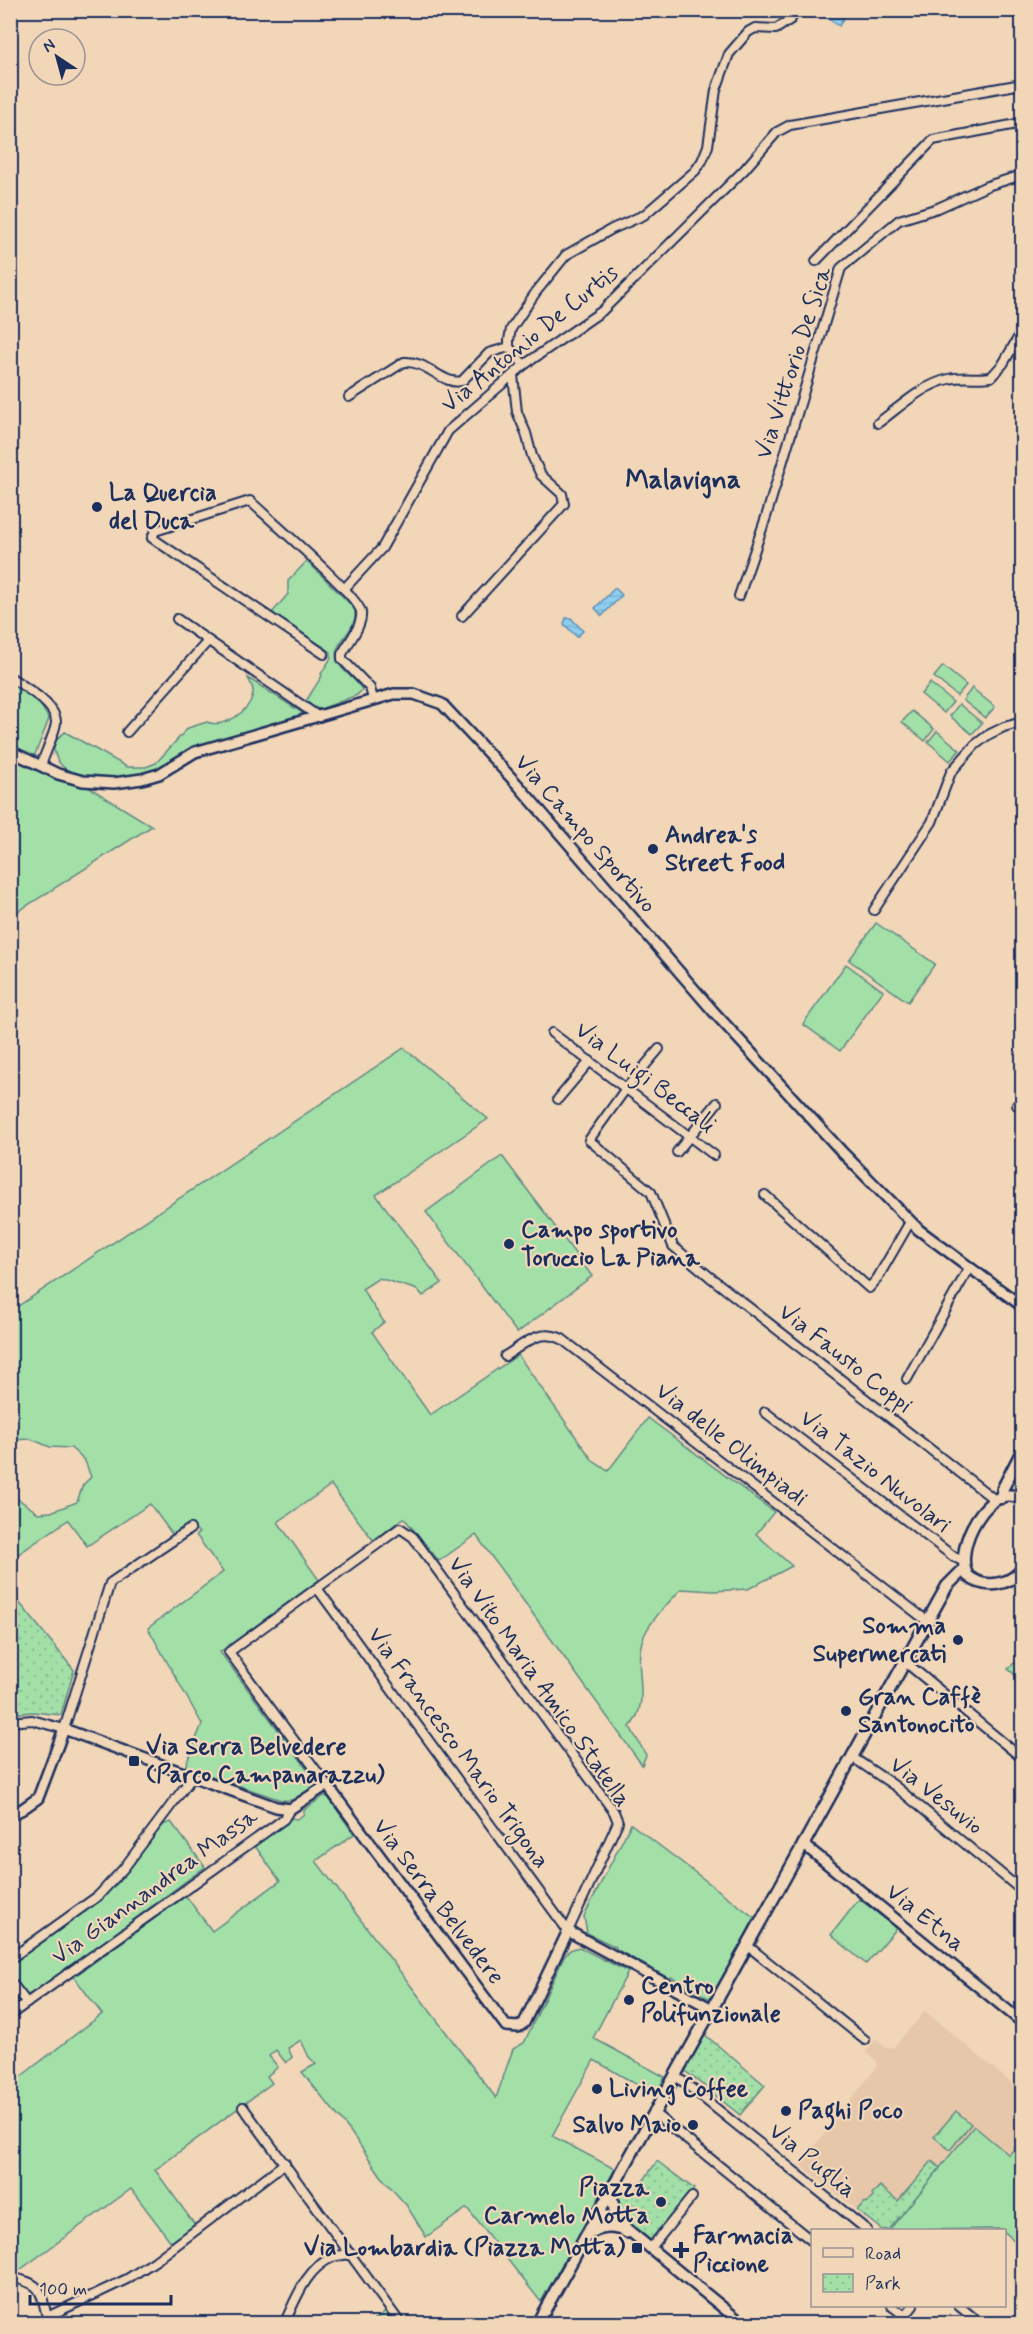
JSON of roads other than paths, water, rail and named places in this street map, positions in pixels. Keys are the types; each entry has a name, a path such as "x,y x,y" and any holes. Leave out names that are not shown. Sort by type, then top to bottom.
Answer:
{"main road":[{"path":"998,1499 1010,1472 1023,1451"},
{"path":"1010,1472 1013,1487 1021,1498"},
{"path":"541,2322 585,2237 904,1661 947,1586 964,1565 969,1534 986,1508 998,1499 1011,1495 1021,1498"},
{"path":"964,1565 972,1579"},
{"path":"939,1601 955,1585 964,1580 972,1579 987,1585 1000,1583 1021,1573"}],"street":[{"path":"524,365 509,347 511,329 536,292 566,255 612,229 644,215 695,171 708,146 716,90 729,54 754,28 776,29 791,19 796,10"},
{"name":"Via Antonio De Curtis","path":"344,589 382,548 448,430 524,365 602,311 744,170 777,132 790,125 1023,84"},
{"path":"816,261 933,140 1023,123"},
{"name":"Via Vittorio De Sica","path":"739,596 766,518 841,268 899,220 938,208 987,186 1023,175"},
{"path":"878,423 920,391 939,382 956,378 991,377 1003,364 1023,331"},
{"path":"349,397 404,362 412,361 425,365 455,383 462,381 489,353 509,347"},
{"path":"462,616 564,504 562,494 541,475 534,463 526,433 517,412 513,375"},
{"path":"324,654 152,538 155,531 250,501 344,589 358,605 361,612 360,620 342,654 342,659 370,688 373,699"},
{"path":"177,619 319,717"},
{"path":"127,732 208,641"},
{"path":"10,677 45,702 57,721 40,766"},
{"name":"Via Campo Sportivo","path":"10,751 58,774 83,781 114,783 159,774 195,752 319,717 373,699 394,694 414,694 442,704 518,785 713,1011 843,1153 910,1222 1023,1306"},
{"path":"874,910 932,822 951,772 975,745 988,735 1004,727 1023,722"},
{"name":"Via Luigi Beccali","path":"552,1033 627,1087 714,1155"},
{"path":"627,1087 659,1049"},
{"path":"558,1099 590,1061"},
{"name":"Via Fausto Coppi","path":"627,1087 589,1140 651,1192 673,1246 729,1292 998,1499"},
{"path":"677,1152 717,1103"},
{"path":"765,1195 869,1288 877,1279 910,1222"},
{"path":"907,1379 969,1268"},
{"name":"Via delle Olimpiadi","path":"504,1356 541,1334 551,1334 562,1340 927,1621"},
{"name":"Via Tazio Nuvolari","path":"765,1412 964,1565"},
{"name":"Via Vito Maria Amico Statella","path":"317,1588 400,1528 413,1537 420,1546 607,1803 618,1822 568,1931"},
{"path":"10,1815 38,1798 64,1729 110,1583 190,1529"},
{"path":"10,1722 32,1720 64,1729 276,1807 290,1809 327,1785 229,1652 317,1588"},
{"name":"Via Francesco Mario Trigona","path":"317,1588 568,1931"},
{"path":"904,1661 1023,1758"},
{"name":"Via Vesuvio","path":"852,1757 895,1786 1023,1891"},
{"path":"10,1959 98,1896 124,1868 193,1776"},
{"name":"Via Serra Belvedere","path":"327,1785 506,2026 518,2027 524,2023 568,1931"},
{"name":"Via Giannandrea Massa","path":"10,2015 284,1819 290,1809"},
{"name":"Via Etna","path":"803,1844 1023,2022"},
{"path":"568,1931 712,2009"},
{"path":"748,1946 865,2040"},
{"path":"10,1981 27,2003"},
{"name":"Via Puglia","path":"676,2076 866,2229"},
{"path":"243,2107 401,2324"},
{"path":"655,2114 811,2239"},
{"path":"40,2324 48,2317 127,2278 155,2261 285,2163"},
{"path":"612,2190 611,2200 617,2223"},
{"path":"650,2249 692,2197"},
{"path":"600,2212 617,2223 743,2324"},
{"path":"585,2237 617,2223"},
{"path":"284,2324 304,2283 315,2270 333,2257 352,2254"},
{"path":"10,2277 30,2282 40,2290 48,2317"},
{"path":"893,2307 915,2324"},
{"path":"905,2316 912,2307"},
{"path":"960,2307 981,2324"}],"water":[{"path":"829,10 844,18 839,26 825,16"},
{"path":"615,588 622,595 602,616 595,608"},
{"path":"566,618 571,618 583,631 577,637 564,624"}],"place":[{"name":"La Quercia del Duca","path":"97,507"},
{"name":"Andrea's Street Food","path":"653,849"},
{"name":"Campo sportivo Toruccio La Piana","path":"509,1244"},
{"name":"Somma Supermercati","path":"958,1640"},
{"name":"Gran Caffè Santonocito","path":"846,1711"},
{"name":"Via Serra Belvedere (Parco Campanarazzu)","path":"134,1761"},
{"name":"Centro Polifunzionale","path":"629,2000"},
{"name":"Living Coffee","path":"597,2089"},
{"name":"Paghi Poco","path":"786,2111"},
{"name":"Salvo Maio","path":"693,2125"},
{"name":"Piazza Carmelo Motta","path":"661,2202"},
{"name":"Via Lombardia (Piazza Motta)","path":"637,2248"},
{"name":"Farmacia Piccione","path":"681,2250"}],"district":[{"name":"Malavigna","path":"683,480"}]}
